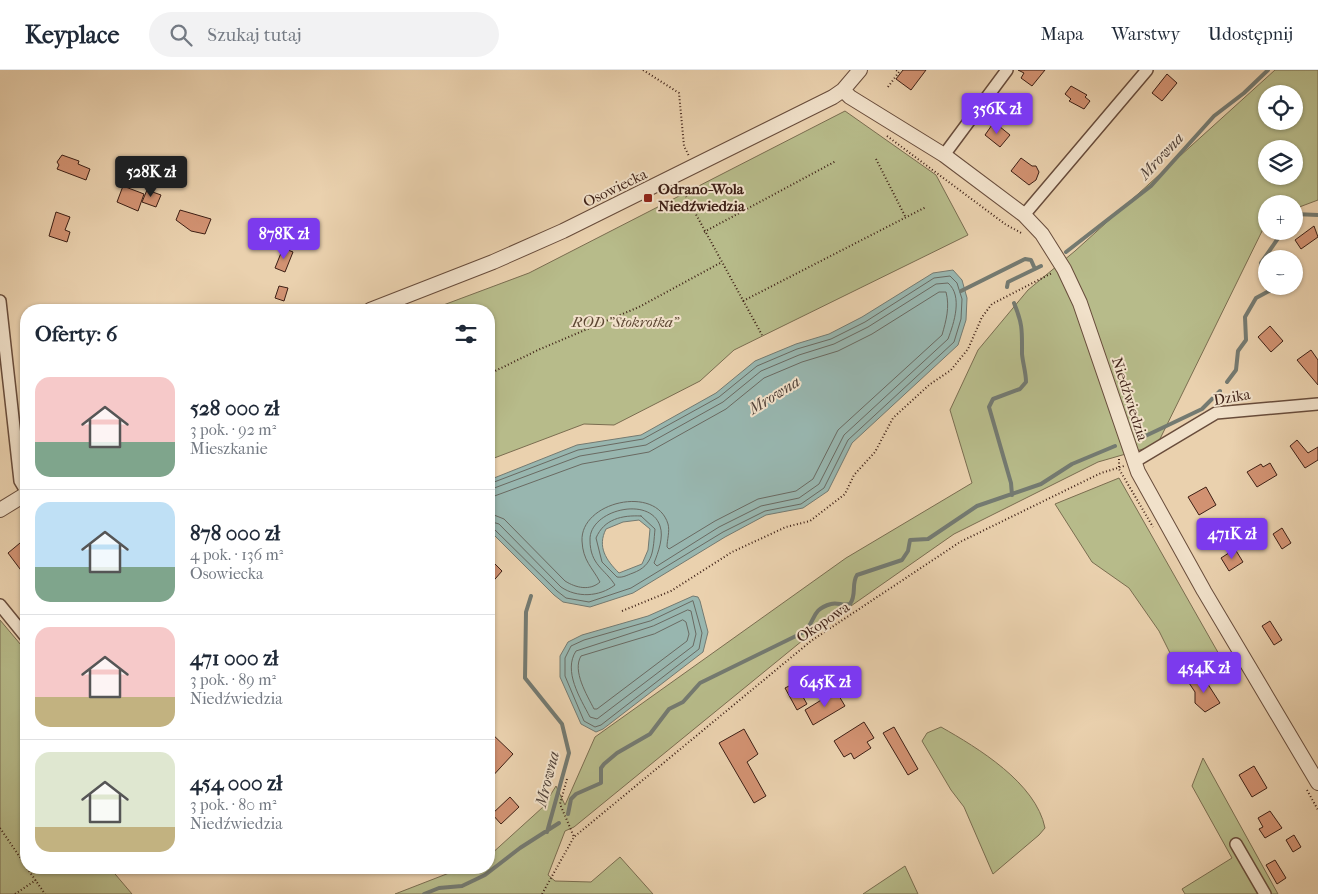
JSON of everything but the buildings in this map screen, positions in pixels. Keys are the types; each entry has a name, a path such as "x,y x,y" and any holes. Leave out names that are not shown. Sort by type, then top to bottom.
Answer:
{"street":[{"name":"Osowiecka","path":"385,304 528,246 676,176 816,107 843,90 860,70"},
{"path":"944,155 1007,70"},
{"path":"1024,214 1147,70"},
{"name":"Niedźwiedzia","path":"843,90 850,97 944,155 1024,214 1042,234 1064,269 1087,321 1134,462 1204,590 1318,784"},
{"path":"0,301 20,481"},
{"name":"Dzika","path":"1134,462 1216,413 1318,404"},
{"path":"0,510 20,497"},
{"path":"0,605 20,630"},
{"path":"1236,844 1265,894"}],"path":[{"path":"643,70 679,93 684,146 695,166"},
{"path":"888,87 900,71 896,70"},
{"path":"884,132 1005,224 1029,237"},
{"path":"876,159 906,218"},
{"path":"704,232 836,161"},
{"path":"676,176 704,232 762,335"},
{"path":"743,300 926,207"},
{"path":"495,371 538,350 639,307 722,262"},
{"path":"622,611 671,591 732,552 786,527 810,521 838,500 845,494 854,475 875,452 893,418 929,385 952,370 968,349 982,317 992,304 1040,278 1064,269"},
{"name":"Okopowa","path":"542,894 574,837 811,642 960,542 1100,473 1118,469"},
{"path":"567,779 560,804 574,837"},
{"path":"0,828 20,857"},
{"path":"32,874 45,894"},
{"path":"15,894 36,880"}],"green space":[{"path":"1275,70 1318,70 1318,200 1303,206 1303,195 1258,195 1258,239 1157,445 1098,462 954,534 808,636 574,827 565,831 548,875 555,881 591,882 620,857 653,894 395,894 447,874 495,874 495,851 543,807 556,786 565,805 595,737 846,558 972,483 950,410 978,350 1028,290 1075,251 1258,85 1258,130 1303,130 1303,85 1258,85"},
{"name":"ROD \"Stokrotka\"","path":"845,111 936,175 968,235 734,350 700,381 614,425 584,424 495,458 495,304 446,304 529,273"},
{"path":"1119,478 1220,656 1183,679 1159,631 1129,588 1092,562 1055,504"},
{"path":"0,620 20,644 20,874 115,874 132,894 0,894"},
{"path":"941,727 972,745 1004,768 1030,796 1045,828 993,874 964,807 951,790 922,741 927,733"},
{"path":"1203,758 1278,894 1185,894 1182,889 1232,858 1192,786"},
{"path":"905,866 918,894 863,894"}],"water":[{"path":"953,270 962,280 967,298 966,320 958,345 852,443 828,491 803,508 766,515 725,537 633,593 590,607 563,602 495,536 495,478 577,445 641,435 716,393 755,361 796,344 829,334 862,317 933,273","holes":["639,520 650,529 648,550 642,564 619,573 604,553 603,536 606,529 623,522"]},
{"path":"693,596 698,597 700,601 708,632 703,652 603,729 596,732 581,724 560,677 560,656 568,642 582,635 648,616"}],"waterway":[{"name":"Mrowna","path":"1066,252 1151,186 1214,116 1244,93 1268,70"},
{"name":"Mrowna","path":"1303,214 1318,215"},
{"name":"Mrowna","path":"1270,250 1277,240"},
{"name":"Mrowna","path":"961,291 1025,259 1031,260 1035,269"},
{"name":"Mrowna","path":"1007,287 1008,282 1041,266"},
{"name":"Mrowna","path":"1227,382 1236,370 1238,351 1246,340 1245,317 1256,298 1262,295"},
{"name":"Mrowna","path":"1012,495 1011,483 989,407 993,399 1020,389 1026,382 1021,328 1014,303"},
{"name":"Mrowna","path":"1139,439 1202,409 1220,391"},
{"name":"Mrowna","path":"568,814 571,799 576,794 601,783 601,768 604,764 617,753 650,734 669,709 683,702 700,683 802,633 810,625 816,613 824,607 833,604 850,604 857,575 902,560 908,551 910,540 928,539 977,506 1041,484 1072,464 1115,446"},
{"name":"Mrowna","path":"531,596 526,612 525,678 562,724 569,753 547,832"},
{"name":"Mrowna","path":"495,867 520,848 559,823"},
{"name":"Mrowna","path":"424,894 439,888 462,886 486,874"}],"place":[{"name":"Odrano-Wola Niedźwiedzia","path":"648,198"}]}
